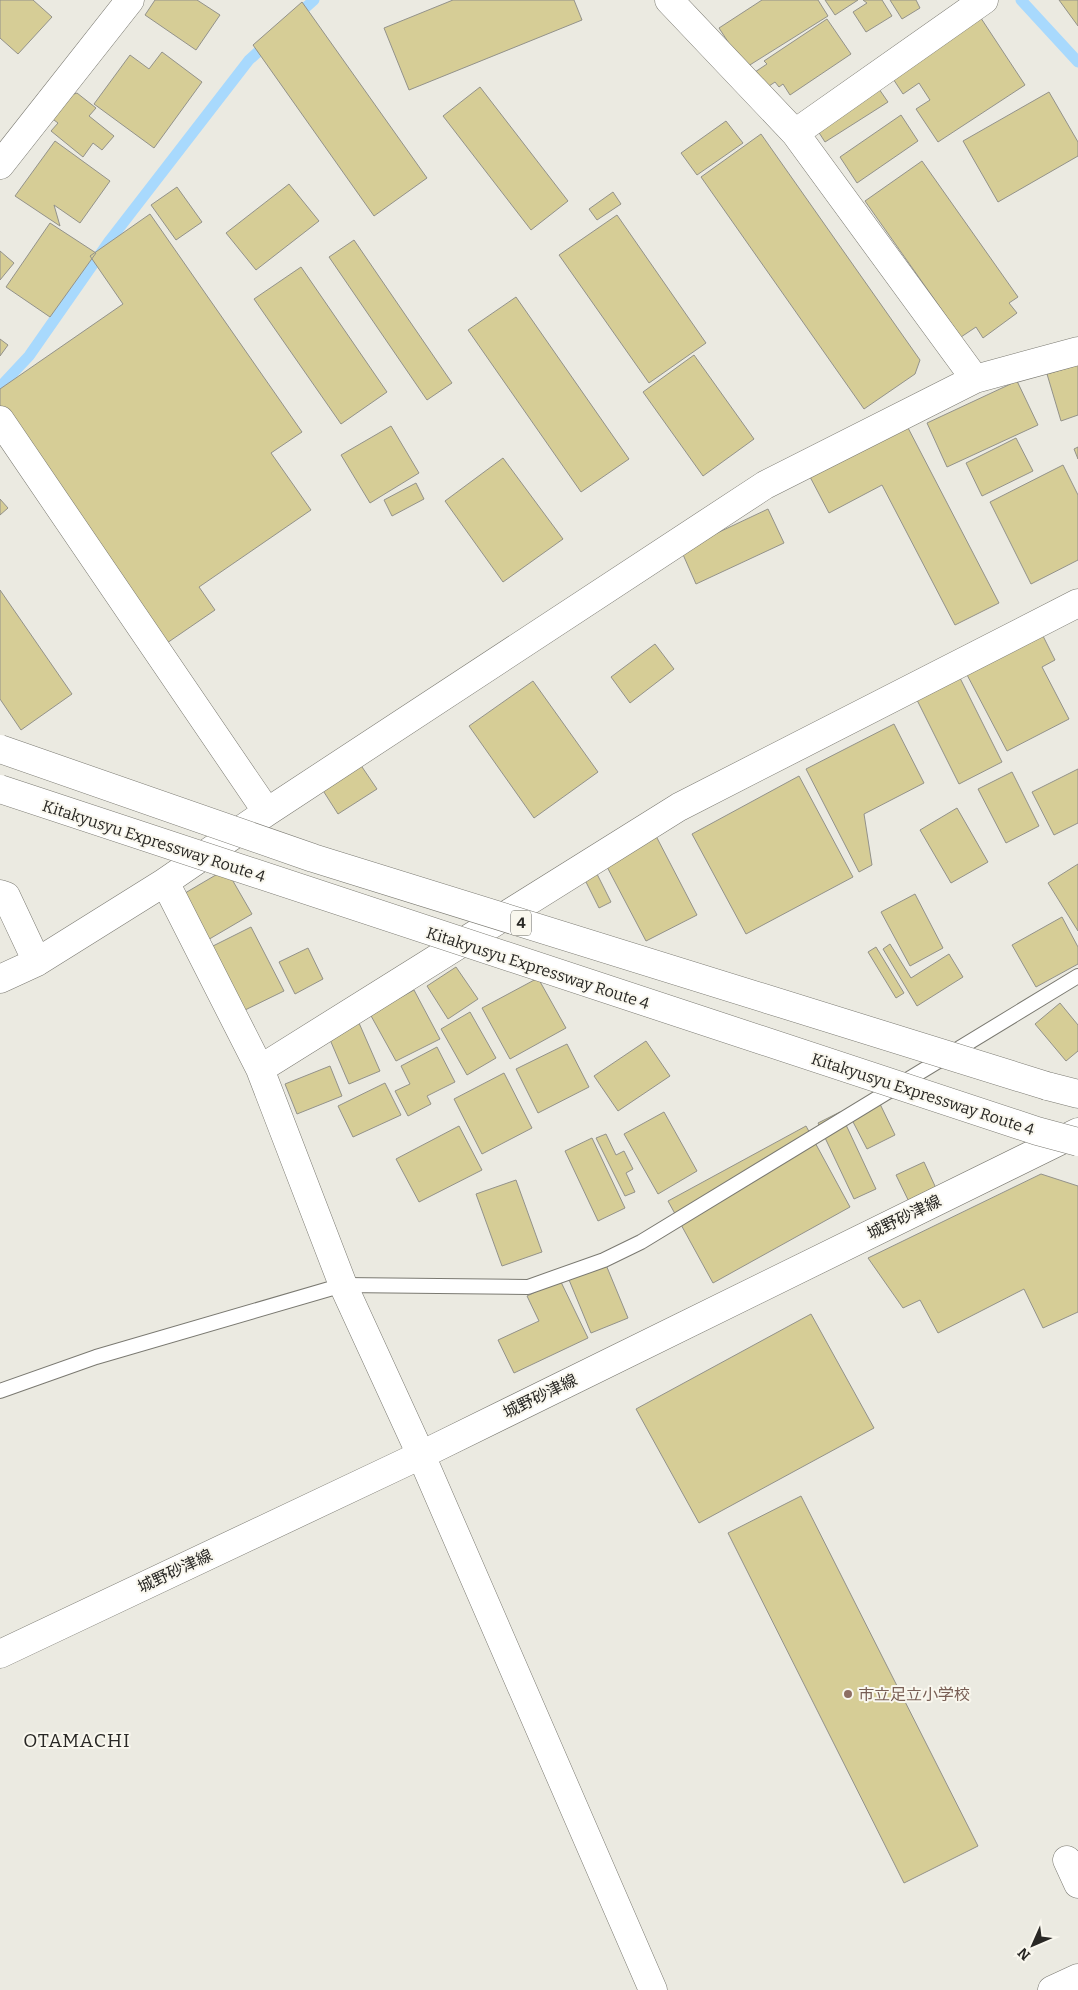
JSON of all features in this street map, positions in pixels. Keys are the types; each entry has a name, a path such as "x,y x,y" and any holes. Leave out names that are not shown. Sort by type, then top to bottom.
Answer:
{"main road":[{"path":"3,154 130,0"},
{"path":"670,0 794,133 975,379"},
{"path":"794,133 984,0"},
{"path":"0,979 37,962 166,882 267,812 765,485 975,379 1078,351"},
{"path":"0,420 267,812"},
{"path":"260,1069 679,807 1078,603"},
{"name":"Kitakyusyu Expressway Route 4","path":"0,749 313,858 1037,1083 1078,1094"},
{"name":"Kitakyusyu Expressway Route 4","path":"0,789 1028,1128 1078,1142"},
{"path":"166,882 260,1069 343,1286 421,1455 653,1990"},
{"path":"0,894 6,896 37,962"},
{"name":"城野砂津線","path":"0,1654 421,1455 1078,1132"},
{"path":"1067,1860 1078,1884"},
{"path":"1052,1990 1078,1978"}],"lane":[{"path":"0,1390 96,1357 343,1286 528,1287 604,1260 641,1242 1078,976"}],"building":[{"path":"0,0 33,0 52,17 18,54 0,38"},
{"path":"155,0 197,0 220,15 196,50 145,15"},
{"path":"453,0 574,0 582,20 409,90 384,28"},
{"path":"762,0 818,0 828,16 745,68 719,28"},
{"path":"825,0 858,0 835,15"},
{"path":"863,0 882,0 892,16 866,32 853,12 867,3"},
{"path":"890,0 916,0 920,8 902,19"},
{"path":"969,0 1025,85 938,142 916,109 930,100 919,83 903,94 880,59"},
{"path":"1059,0 1078,0 1078,26"},
{"path":"302,2 427,178 374,216 253,45"},
{"path":"827,19 851,54 790,95 783,84 779,87 775,82 766,88 755,72 767,64 764,61"},
{"path":"162,52 202,82 154,148 94,104 130,55 149,69"},
{"path":"480,87 568,201 531,230 443,116"},
{"path":"879,89 888,102 825,142 816,128"},
{"path":"1049,92 1078,142 1078,156 998,202 963,141"},
{"path":"77,93 96,108 89,116 114,136 102,150 93,143 83,157 51,131 58,123 50,117 66,97"},
{"path":"901,115 918,141 857,183 840,157"},
{"path":"726,121 743,143 697,175 681,153"},
{"path":"761,134 920,360 915,374 864,409 701,177"},
{"path":"55,141 110,181 80,223 54,205 60,226 15,196"},
{"path":"922,161 1018,297 1009,303 1017,313 983,338 976,327 961,337 865,201"},
{"path":"289,184 319,221 256,270 226,233"},
{"path":"177,187 202,222 176,240 151,205"},
{"path":"613,192 621,204 597,220 589,209"},
{"path":"150,214 302,432 271,453 311,510 199,587 215,610 167,643 0,406 0,389 123,304 90,256"},
{"path":"617,215 706,343 649,383 559,255"},
{"path":"50,223 96,253 50,317 6,287"},
{"path":"354,240 452,383 427,400 329,257"},
{"path":"0,251 14,263 0,280"},
{"path":"301,267 387,392 341,424 254,299"},
{"path":"516,297 629,459 581,492 468,330"},
{"path":"0,339 8,345 0,356"},
{"path":"694,355 754,439 703,476 643,392"},
{"path":"1078,365 1078,415 1061,421 1047,374"},
{"path":"1017,381 1038,425 947,467 927,423"},
{"path":"906,424 999,603 955,625 882,485 829,513 809,475"},
{"path":"391,426 419,473 370,503 341,455"},
{"path":"1016,438 1033,471 982,496 966,463"},
{"path":"1078,447 1078,459 1074,449"},
{"path":"503,458 563,539 503,582 445,501"},
{"path":"1063,465 1078,495 1078,560 1031,584 990,502"},
{"path":"416,483 424,499 392,516 384,500"},
{"path":"0,499 8,508 0,515"},
{"path":"768,509 784,543 696,584 681,550"},
{"path":"0,590 72,694 21,730 0,699"},
{"path":"1041,632 1055,660 1042,667 1069,719 1007,751 965,671"},
{"path":"655,644 674,669 630,703 611,677"},
{"path":"960,678 1002,762 959,784 917,700"},
{"path":"533,681 598,772 534,818 469,726"},
{"path":"894,724 924,783 864,814 872,865 859,872 806,769"},
{"path":"360,764 377,789 338,814 322,789"},
{"path":"1078,769 1078,823 1054,835 1032,792"},
{"path":"1012,772 1039,826 1006,843 978,789"},
{"path":"799,776 853,877 746,934 692,834"},
{"path":"957,808 988,862 951,883 920,830"},
{"path":"656,836 697,915 646,941 605,863"},
{"path":"1078,864 1078,931 1048,883"},
{"path":"226,869 252,914 206,941 180,896"},
{"path":"596,872 611,902 599,908 584,878"},
{"path":"915,894 943,948 910,966 881,912"},
{"path":"1062,917 1078,947 1078,964 1036,987 1012,945"},
{"path":"251,927 284,991 243,1011 211,947"},
{"path":"890,944 911,978 949,954 963,977 917,1006 883,949"},
{"path":"876,947 904,993 896,998 868,952"},
{"path":"308,948 323,979 295,994 279,962"},
{"path":"456,967 478,999 448,1019 427,986"},
{"path":"538,978 566,1028 510,1059 482,1008"},
{"path":"414,990 440,1039 396,1061 370,1014"},
{"path":"1060,1003 1078,1025 1078,1051 1066,1061 1035,1024"},
{"path":"470,1012 496,1058 467,1075 441,1029"},
{"path":"359,1023 380,1071 349,1084 328,1035"},
{"path":"646,1041 670,1076 618,1111 594,1076"},
{"path":"567,1044 589,1087 538,1113 516,1069"},
{"path":"437,1047 455,1082 427,1096 431,1104 408,1116 395,1091 410,1084 401,1066"},
{"path":"330,1066 342,1096 297,1114 285,1084"},
{"path":"504,1073 532,1128 482,1154 454,1099"},
{"path":"385,1083 401,1115 353,1137 338,1106"},
{"path":"880,1104 895,1135 867,1149 851,1118"},
{"path":"664,1112 697,1171 658,1194 624,1134"},
{"path":"840,1112 876,1189 854,1199 818,1123"},
{"path":"459,1126 482,1170 419,1202 396,1159"},
{"path":"806,1126 850,1207 713,1283 668,1201"},
{"path":"606,1134 616,1155 624,1151 633,1169 626,1173 635,1192 625,1196 596,1138"},
{"path":"592,1138 625,1208 598,1221 565,1151"},
{"path":"924,1162 940,1197 913,1210 896,1175"},
{"path":"1041,1174 1078,1186 1078,1312 1043,1328 1024,1289 938,1333 920,1300 903,1308 868,1258"},
{"path":"516,1180 542,1252 502,1266 476,1194"},
{"path":"604,1260 628,1318 591,1333 567,1275"},
{"path":"560,1280 588,1338 514,1373 498,1340 539,1321 527,1296"},
{"path":"811,1314 874,1428 699,1523 636,1409"},
{"path":"801,1496 978,1846 904,1883 728,1533"}],"waterway":[{"path":"295,17 314,0"},
{"path":"1021,0 1078,62"},
{"path":"0,387 29,356 110,240 249,60 269,42"}],"place":[{"name":"市立足立小学校","path":"848,1694"}],"district":[{"name":"OTAMACHI","path":"77,1740"}]}
